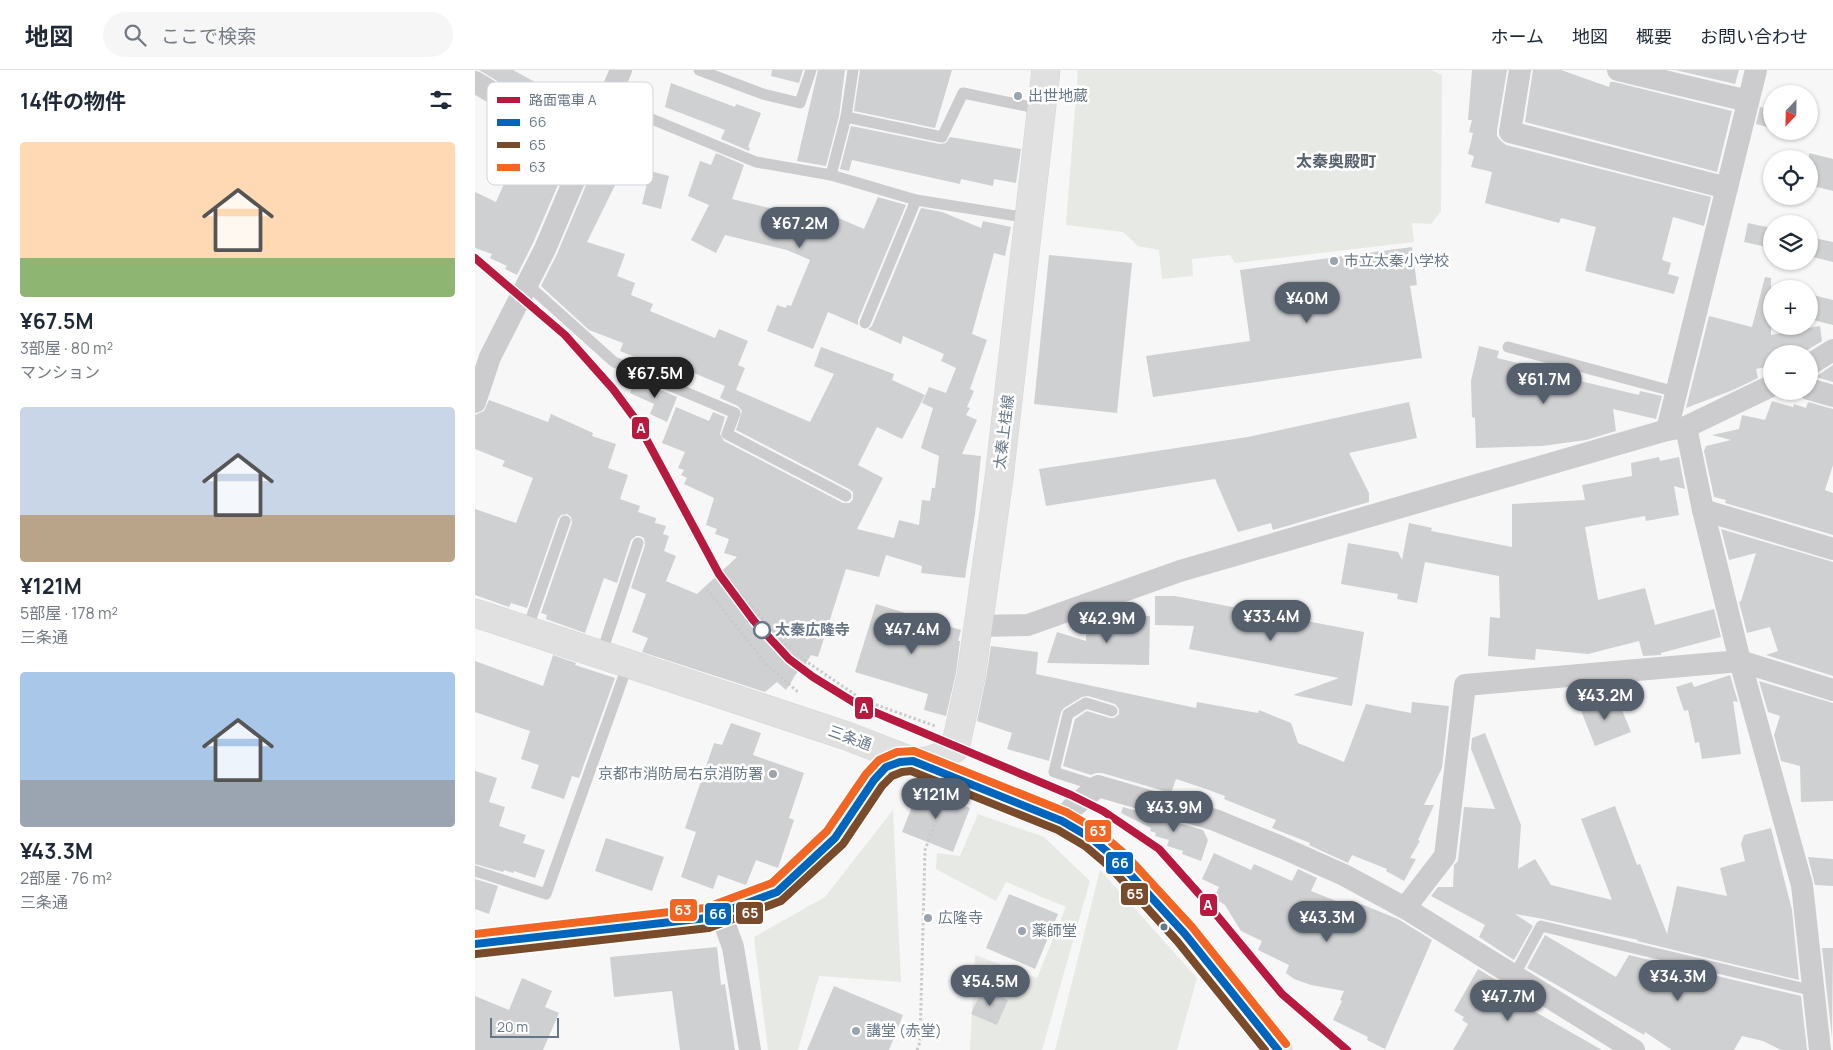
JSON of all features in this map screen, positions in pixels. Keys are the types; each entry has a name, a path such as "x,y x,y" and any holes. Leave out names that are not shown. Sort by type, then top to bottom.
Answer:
{"main road":[{"name":"太秦上桂線","path":"913,761 928,761 945,755 955,748 971,676 999,478 1045,70"},
{"name":"三条通","path":"475,613 847,736 1062,822 1091,838 1118,861 1185,934 1278,1050"},
{"path":"475,944 707,918 777,892 835,838 874,780 886,767 900,762 913,761"}],"street":[{"path":"616,82 621,70"},
{"path":"1519,70 1510,132 1727,188"},
{"path":"1618,70 1748,101"},
{"path":"1756,70 1676,392 1677,429 1703,510 1740,662 1802,885 1820,1050"},
{"path":"475,82 487,89"},
{"path":"475,402 490,357 545,249 572,185"},
{"path":"1818,359 1833,350"},
{"path":"978,626 1028,625 1180,571 1677,429 1763,390"},
{"path":"1818,392 1833,396"},
{"path":"1703,510 1833,549"},
{"path":"1405,908 1445,856 1465,685 1740,662 1833,690"},
{"path":"1062,822 1072,808 1099,786 1215,820 1344,875 1405,908 1634,1050"},
{"path":"721,914 733,947 750,1050"}],"lane":[{"path":"699,70 763,94 801,102 811,70"},
{"path":"831,175 846,117 853,70"},
{"path":"846,117 942,137 963,93 1041,109"},
{"path":"653,120 756,162 831,175 916,200 1029,218"},
{"path":"865,323 916,200"},
{"path":"527,284 614,362 735,413 727,434 846,496"},
{"path":"1508,347 1676,392"},
{"path":"527,630 565,521"},
{"path":"601,655 638,542"},
{"path":"475,871 546,894 628,664"},
{"path":"1099,786 1054,772 1068,714 1086,703 1112,711"},
{"path":"1514,976 1541,926 1814,991"}],"path":[{"path":"707,589 766,664 805,697"},
{"path":"742,595 784,643 807,662 863,700 935,726"},
{"path":"917,1050 920,1042 925,850 944,798"}],"shaded area":[{"path":"1078,70 1431,70 1442,75 1441,211 1431,224 1412,223 1414,242 1235,263 1230,255 1192,259 1193,276 1162,279 1159,250 1138,246 1123,232 1066,225"},
{"path":"893,810 901,982 819,976 798,1050 768,1050 754,937 825,897"},
{"path":"978,814 1044,837 1090,881 1042,1050 970,1050 975,955 1037,978 1066,907 1006,882 996,901 936,869 937,853 960,856"},
{"path":"1100,870 1197,978 1177,1050 1055,1050"}],"building":[{"path":"479,70 513,70 535,82 499,82"},
{"path":"772,70 803,70 799,83 771,76"},
{"path":"818,70 845,70 839,116 826,166 797,161"},
{"path":"860,70 952,70 935,128 854,111"},
{"path":"1472,70 1507,70 1497,130 1497,136 1506,145 1711,197 1704,226 1673,217 1662,260 1671,263 1668,274 1679,277 1674,294 1585,271 1596,227 1561,218 1559,223 1485,203 1492,172 1471,167 1474,156 1468,154 1473,133 1469,132 1472,120 1468,120"},
{"path":"1533,70 1561,70 1609,87 1610,82 1614,82 1732,111 1717,172 1525,122"},
{"path":"1675,70 1739,70 1735,84"},
{"path":"671,83 735,107 736,104 761,113 748,147 750,148 749,151 721,139 725,130 665,107"},
{"path":"1760,107 1763,108 1763,126 1756,124"},
{"path":"851,126 940,144 946,143 950,137 1021,149 1016,183 994,179 993,186 961,179 960,184 852,160 849,171 840,169"},
{"path":"716,153 744,165 732,199 811,218 815,208 864,229 878,197 906,205 858,320 858,325 828,312 813,349 767,331 777,305 786,308 787,305 791,306 810,260 787,250 725,235 716,253 691,240 709,205 688,196 700,161 711,165"},
{"path":"1818,155 1833,159 1833,191 1818,187"},
{"path":"653,172 669,176 661,209 642,204 647,185 653,185"},
{"path":"504,185 558,185 517,275 505,269 507,266 490,258 492,254 475,248 475,192 496,202"},
{"path":"586,185 615,185 587,242 625,254 617,276 635,283 631,295 653,304 650,311 715,338 719,329 748,341 738,365 745,368 736,390 810,422 834,374 814,366 821,347 894,374 892,380 925,395 902,439 877,427 858,465 883,478 857,529 894,538 899,520 919,525 922,500 930,501 932,488 935,488 939,456 921,448 933,408 922,403 929,387 946,393 956,368 941,361 944,354 903,336 901,344 868,329 872,326 921,208 942,212 981,228 983,221 1011,227 1005,256 994,253 972,334 987,340 970,389 974,391 967,407 970,408 966,415 977,420 962,454 981,456 975,514 965,578 921,573 922,566 886,555 879,577 846,569 818,657 811,655 805,665 803,663 786,690 777,682 765,692 642,652 648,638 632,632 646,594 631,588 645,545 644,538 640,536 636,536 631,540 617,583 604,578 585,633 546,619 547,615 541,613 572,523 571,517 567,514 561,515 558,519 527,608 511,603 509,607 475,595 475,509 516,523 533,478 502,466 505,461 475,449 475,415 484,411 489,400 548,422 551,414 593,433 592,436 616,444 608,468 628,475 620,499 640,506 638,512 656,518 655,523 666,526 663,534 669,536 664,551 676,556 666,581 697,594 737,557 724,553 729,539 715,534 717,529 706,525 714,498 684,484 687,478 681,475 684,470 678,468 685,452 662,443 676,407 709,421 713,412 725,417 720,434 724,441 843,503 850,503 853,499 853,492 849,489 736,430 742,411 738,406 720,398 725,386 689,371 683,383 640,365 642,360 620,351 623,343 589,330 541,286 557,254"},
{"path":"1748,223 1763,226 1763,246 1744,242"},
{"path":"1818,239 1833,242 1833,262 1818,258"},
{"path":"1412,247 1417,285 1410,286 1422,358 1153,397 1146,356 1250,341 1240,270"},
{"path":"1049,255 1132,263 1117,413 1034,404"},
{"path":"1765,277 1771,278 1771,280 1764,280"},
{"path":"1763,285 1763,335 1818,335 1818,326 1820,326 1822,341 1816,345 1763,345 1763,368 1756,369 1758,378 1686,408 1709,316 1752,327"},
{"path":"1818,296 1833,300 1833,325 1818,321"},
{"path":"1479,346 1499,351 1497,358 1559,373 1559,376 1639,395 1640,391 1662,396 1656,419 1613,409 1616,431 1586,440 1542,446 1476,448 1475,418 1472,417 1471,381"},
{"path":"1833,365 1833,382 1818,378 1818,375"},
{"path":"635,379 677,397 667,422 650,414 654,404 630,393"},
{"path":"1772,401 1793,407 1794,404 1806,408 1808,402 1833,409 1833,465 1825,490 1833,493 1833,535 1725,503 1726,500 1714,497 1704,451 1706,446 1731,440 1712,435 1739,429 1742,415 1765,420"},
{"path":"1409,402 1417,438 1349,453 1369,493 1369,502 1273,530 1271,523 1238,532 1215,479 1046,506 1039,469 1248,437"},
{"path":"1659,457 1660,461 1679,457 1685,489 1674,486 1679,515 1646,521 1645,516 1585,527 1598,600 1645,588 1655,625 1714,609 1721,637 1661,653 1661,655 1643,656 1639,641 1588,654 1536,649 1535,660 1488,656 1490,617 1500,618 1499,576 1425,562 1417,603 1397,599 1398,594 1341,584 1348,543 1398,552 1402,560 1409,523 1432,528 1431,531 1512,547 1512,504 1585,500 1582,485 1632,476 1631,463"},
{"path":"1721,529 1833,562 1833,676 1766,655 1778,651 1770,627 1747,633 1739,602 1741,601 1756,553 1729,560"},
{"path":"1155,596 1175,596 1364,632 1352,706 1293,695 1339,678 1189,649 1194,626 1155,625"},
{"path":"876,604 961,630 958,641 960,641 956,673 946,716 924,710 928,694 855,672"},
{"path":"1118,616 1150,616 1149,665 1047,663 1057,632 1086,641 1086,633 1102,633 1102,620 1118,620"},
{"path":"991,646 1038,652 1036,674 1196,708 1197,702 1258,713 1259,710 1291,723 1298,743 1344,762 1366,704 1411,713 1412,702 1449,706 1442,768 1424,805 1434,805 1418,840 1420,841 1410,858 1416,859 1404,881 1386,871 1387,869 1352,855 1348,863 1309,845 1310,843 1272,828 1276,820 1224,799 1225,796 1203,788 1176,779 1171,793 1102,773 1091,775 1063,766 1075,719 1087,711 1110,718 1114,718 1119,714 1119,709 1115,704 1088,696 1082,697 1064,708 1061,712 1049,761 1007,749 1012,733 977,721"},
{"path":"553,655 576,663 575,665 615,678 579,778 572,776 564,799 531,788 539,765 521,759 530,731 475,712 475,661 543,686"},
{"path":"1730,675 1738,702 1733,701 1741,754 1702,759 1699,742 1695,743 1688,710 1684,711 1676,687 1692,682 1694,687"},
{"path":"1759,681 1833,703 1833,801 1801,802 1800,766 1781,761 1774,735 1780,716 1768,712"},
{"path":"1617,698 1631,732 1595,746 1580,708 1600,700 1601,704"},
{"path":"731,723 761,733 753,755 804,773 789,818 794,820 778,868 756,860 746,885 718,875 713,889 681,877 696,832 685,828 714,743 722,745"},
{"path":"1485,733 1521,825 1518,869 1535,859 1551,885 1612,900 1581,819 1615,806 1637,865 1640,864 1667,934 1677,886 1727,896 1720,868 1745,861 1741,844 1744,835 1771,828 1792,910 1799,980 1638,940 1515,914 1533,926 1514,960 1479,937 1485,925 1431,896 1438,887 1453,887 1454,865 1458,861 1464,807 1495,809 1471,749 1472,738"},
{"path":"475,771 497,778 489,802 505,807 499,826 526,835 523,843 545,850 535,878 514,871 513,873 504,870 503,872 475,864"},
{"path":"919,789 970,808 953,852 902,832"},
{"path":"1123,807 1203,830 1208,840 1201,861 1182,854 1183,851 1167,846 1169,840 1155,836 1156,833 1150,831 1151,828 1121,813"},
{"path":"606,838 664,857 652,891 595,871"},
{"path":"1214,853 1251,870 1254,864 1292,881 1298,869 1317,878 1311,891 1359,910 1361,904 1398,919 1432,940 1385,1049 1367,1040 1368,1037 1333,1020 1342,1001 1340,1000 1344,991 1311,985 1294,979 1286,973 1289,965 1258,950 1262,941 1241,931 1225,905 1214,898 1219,887 1202,879"},
{"path":"1808,857 1833,859 1833,886 1815,885"},
{"path":"475,879 498,886 489,914 475,909"},
{"name":"薬師堂","path":"1009,894 1058,914 1035,969 986,948"},
{"path":"1545,935 1616,977 1629,955 1801,996 1807,1050 1781,1050 1763,1041 1742,1036 1734,1050 1672,1050 1645,1032 1644,1035 1527,968"},
{"path":"717,947 721,985 725,984 735,1050 680,1050 672,991 614,997 610,957"},
{"path":"1822,948 1833,948 1832,1038"},
{"path":"1478,969 1535,1004 1532,1010 1602,1050 1453,1050 1468,1024 1462,1020 1464,1017 1454,1011"},
{"path":"522,978 552,991 545,1007 559,1013 543,1050 475,1050 475,996 509,1010"},
{"name":"講堂 (赤堂)","path":"834,986 903,1015 889,1050 807,1050"},
{"path":"983,988 1008,1000 997,1025 971,1014"}],"tram line":[{"name":"A","path":"475,258 565,335 613,389 636,420 719,574 754,621 789,659 813,677 860,706 1071,795 1103,811 1159,849 1200,895 1282,994 1347,1050"}],"transit line":[{"name":"63","path":"475,934 705,908 772,883 827,831 866,774 879,760 897,752 914,751 1066,812 1097,830 1125,854 1192,927 1286,1044"},
{"name":"66","path":"475,944 707,918 777,892 835,838 874,780 886,767 900,762 913,761 1062,821 1091,838 1118,861 1185,934 1278,1050"},
{"name":"65","path":"476,954 709,928 781,901 843,844 882,786 892,776 911,771 1058,830 1085,846 1111,868 1177,941 1265,1050"}],"place":[{"name":"出世地蔵","path":"1018,96"},
{"name":"市立太秦小学校","path":"1334,261"},
{"name":"太秦広隆寺","path":"762,630"},
{"name":"京都市消防局右京消防署","path":"773,774"},
{"name":"広隆寺","path":"928,918"},
{"name":"薬師堂","path":"1022,931"},
{"name":"講堂 (赤堂)","path":"856,1031"}],"district":[{"name":"太秦奥殿町","path":"1336,161"}]}
